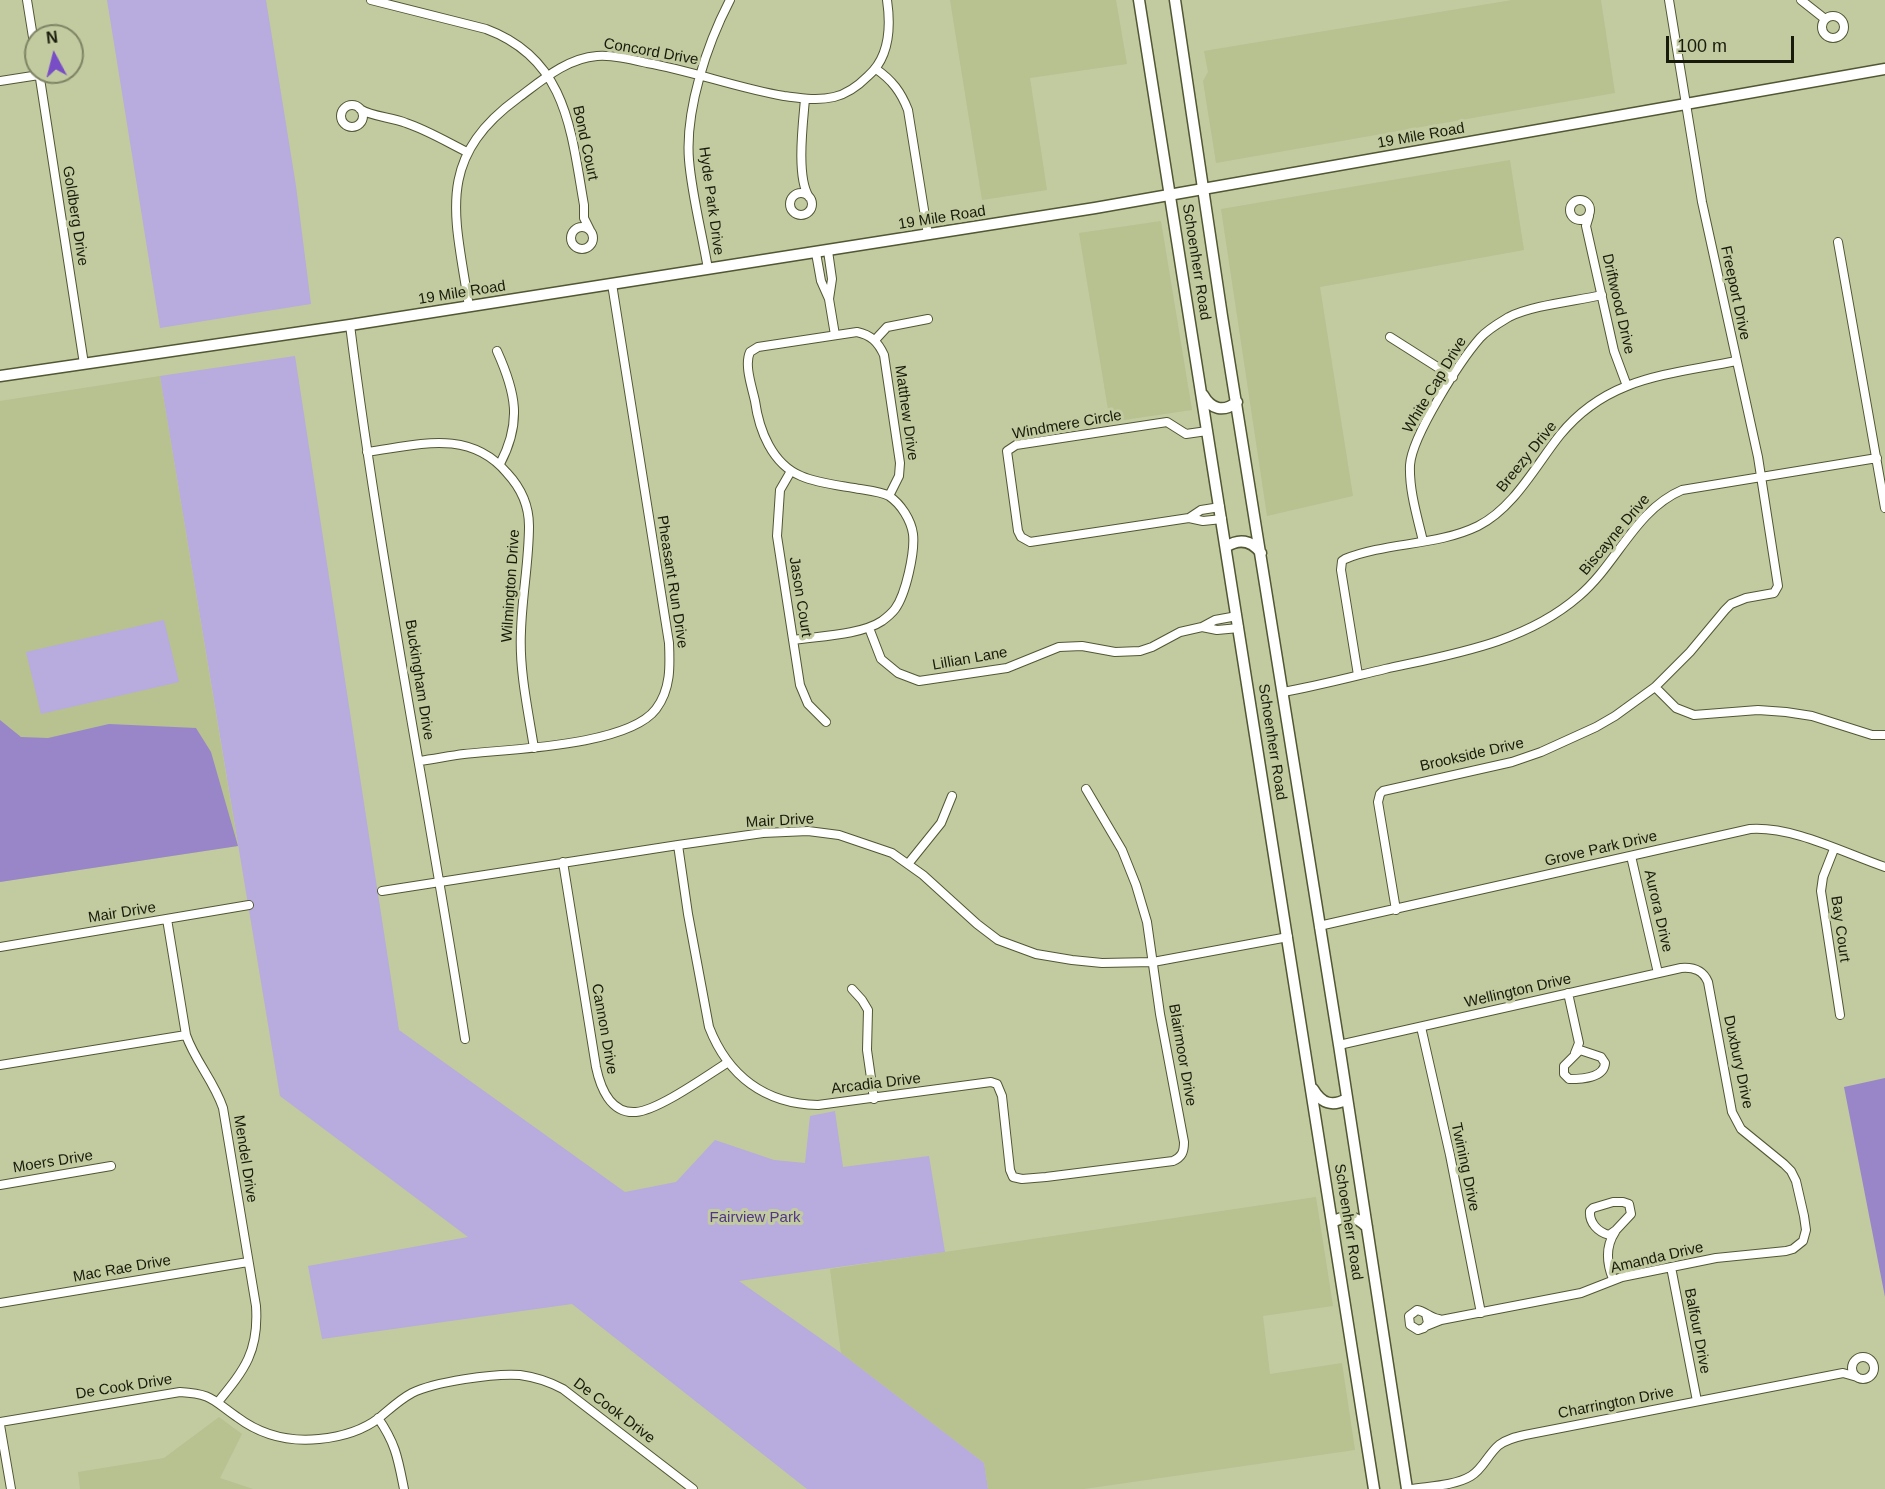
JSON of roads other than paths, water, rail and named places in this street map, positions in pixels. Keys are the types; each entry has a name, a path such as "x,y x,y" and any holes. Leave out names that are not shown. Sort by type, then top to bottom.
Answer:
{"main road":[{"name":"Schoenherr Road","path":"1139,0 1374,1489"},
{"name":"Schoenherr Road","path":"1175,0 1409,1489"},
{"name":"19 Mile Road","path":"0,376 350,326 816,254 1170,195 1885,69"},
{"path":"1202,393 1209,404 1217,409 1228,408 1237,402"},
{"path":"1226,547 1235,542 1244,541 1256,547 1261,553"},
{"path":"1311,1086 1326,1103 1337,1104 1347,1099"},
{"path":"1333,1222 1348,1217 1360,1220 1367,1227"}],"street":[{"path":"27,0 31,24"},
{"path":"371,0 486,29 505,36 531,55 547,77"},
{"name":"Hyde Park Drive","path":"708,269 689,161 690,121 701,74 730,0"},
{"path":"887,0 889,36 876,69 894,83 908,110 928,234"},
{"name":"Freeport Drive","path":"1669,0 1702,202 1761,477 1778,583 1777,590"},
{"path":"1801,0 1826,19"},
{"name":"Concord Drive","path":"469,307 455,210 456,184 467,152 481,132 495,117 547,77 582,58 601,56 701,74 759,91 805,99 824,98 843,93 876,69"},
{"path":"0,81 24,77"},
{"name":"Bond Court","path":"547,77 560,96 568,116 584,205 584,218 590,230"},
{"name":"Goldberg Drive","path":"41,84 84,364"},
{"path":"804,184 791,200 790,206 800,215 810,210 812,203 804,184 802,143 805,99"},
{"path":"372,114 361,123 351,127 341,118 342,111 354,106 372,114 408,123 467,152"},
{"path":"360,110 361,123"},
{"path":"796,195 803,194 809,197"},
{"path":"1577,220 1584,220 1589,216 1591,209 1588,203 1582,200 1576,201 1570,210 1572,216 1577,220 1586,226"},
{"name":"Driftwood Drive","path":"1589,216 1586,226 1617,362 1627,386"},
{"path":"577,228 587,228 593,237 591,243 582,248 575,246 572,233 584,218"},
{"path":"1838,242 1885,508"},
{"path":"828,251 832,279 829,299"},
{"path":"816,254 821,281 829,299 835,335"},
{"name":"Pheasant Run Drive","path":"419,761 534,748 611,735 638,724 656,710 662,699 669,680 669,643 612,284"},
{"name":"White Cap Drive","path":"1423,541 1412,491 1410,463 1412,453 1419,431 1481,337 1512,315 1602,295"},
{"path":"793,640 869,628 894,610 901,599 913,544 911,525 889,496 816,481 791,471 776,455 762,432 757,417 748,357 750,352 758,347 835,335 866,334 875,340 887,327 892,325 928,319"},
{"name":"Buckingham Drive","path":"350,326 367,452 441,881 465,1038"},
{"path":"1390,337 1453,377"},
{"name":"Matthew Drive","path":"875,340 884,355 900,463 899,476 889,496"},
{"path":"497,351 509,384 514,421 513,435 500,464"},
{"name":"Breezy Drive","path":"1358,675 1341,570 1342,561 1350,557 1479,526 1502,508 1526,483 1554,443 1591,407 1627,386 1661,375 1736,361"},
{"name":"Windmere Circle","path":"1207,431 1186,434 1167,422 1016,445 1006,451 1018,531 1021,537 1030,542 1189,518 1203,521 1222,519"},
{"name":"Wilmington Drive","path":"367,452 448,442 470,446 500,464 521,491 529,526 520,647 534,748"},
{"name":"Biscayne Drive","path":"1283,692 1478,648 1525,632 1563,609 1592,586 1648,513 1665,498 1691,488 1877,458"},
{"name":"Jason Court","path":"791,471 780,490 777,536 803,693 808,704 826,722"},
{"name":"Windmere Circle","path":"1189,518 1201,510 1220,507"},
{"name":"Brookside Drive","path":"1395,910 1378,802 1383,791 1512,762 1541,752 1596,727 1655,687 1690,652 1725,610 1738,601 1770,594 1777,590"},
{"name":"Lillian Lane","path":"869,628 881,659 898,672 919,681 1007,668 1059,647 1082,646 1115,652 1140,651 1180,632 1202,627 1215,620 1237,616"},
{"name":"Lillian Lane","path":"1202,627 1217,630 1239,628"},
{"path":"1655,687 1676,708 1694,715 1758,710 1786,712 1812,716 1872,735 1885,735"},
{"name":"Blairmoor Drive","path":"1086,789 1122,850 1133,876 1147,922 1184,1142 1182,1153"},
{"path":"908,864 941,823 952,796"},
{"name":"Grove Park Drive","path":"1319,926 1739,831 1764,828 1786,832 1885,867"},
{"name":"Mair Drive","path":"382,891 678,844 763,833 820,832 839,835 892,853 998,940 1036,954 1072,960 1153,962 1288,937"},
{"name":"Arcadia Drive","path":"678,844 706,1012 716,1043 727,1063 759,1090 789,1102 818,1105 991,1082 998,1084 1002,1096 1010,1170 1013,1177 1022,1179 1173,1161 1182,1153"},
{"name":"Bay Court","path":"1834,849 1823,877 1821,891 1840,1015"},
{"name":"Aurora Drive","path":"1631,856 1658,973"},
{"name":"Cannon Drive","path":"563,862 596,1067 604,1094 624,1111 641,1111 669,1098 727,1063"},
{"name":"Mair Drive","path":"0,947 249,905"},
{"name":"Mendel Drive","path":"167,919 186,1035 191,1051 209,1078 223,1108 256,1306 255,1338 250,1356 239,1377 218,1402"},
{"name":"Wellington Drive","path":"1339,1045 1658,973 1690,968 1702,973"},
{"name":"Duxbury Drive","path":"1702,973 1710,988 1732,1112 1741,1129 1791,1171 1796,1181 1804,1216 1806,1230 1803,1241"},
{"path":"852,989 868,1011 867,1050 873,1099"},
{"path":"1568,993 1579,1043 1575,1054"},
{"name":"Twining Drive","path":"1421,1027 1481,1313"},
{"path":"0,1065 186,1035"},
{"path":"1579,1043 1588,1052"},
{"path":"1580,1050 1588,1052 1604,1060 1603,1071 1592,1076 1569,1079 1564,1074 1564,1066 1580,1050"},
{"name":"Moers Drive","path":"0,1185 111,1166"},
{"path":"1600,1231 1609,1234 1616,1230 1631,1214 1629,1204 1623,1202 1593,1208 1590,1211 1591,1222 1610,1243"},
{"path":"1613,1279 1608,1262 1610,1243 1616,1230"},
{"name":"Amanda Drive","path":"1426,1326 1441,1320 1581,1293 1613,1279 1716,1258 1786,1251 1803,1241"},
{"name":"Mac Rae Drive","path":"0,1303 248,1262"},
{"name":"Balfour Drive","path":"1671,1267 1697,1401"},
{"path":"1426,1314 1428,1320 1426,1326 1421,1330 1414,1329 1410,1325 1408,1319 1414,1311 1420,1311 1441,1320"},
{"path":"1843,1372 1857,1377 1868,1378 1873,1373 1874,1365 1871,1360 1865,1357 1858,1358 1853,1364 1853,1371 1857,1377"},
{"name":"Charrington Drive","path":"1409,1489 1450,1483 1470,1477 1498,1446 1508,1439 1843,1372 1853,1364"},
{"name":"De Cook Drive","path":"0,1424 180,1392 206,1395 236,1417 270,1435 287,1438 329,1438 358,1430 378,1418 400,1400 432,1386 510,1375 531,1377 563,1389 693,1489"},
{"path":"378,1418 391,1436 404,1489"},
{"path":"0,1424 11,1489"}],"park label":[{"name":"Fairview Park","path":"755,1218"}]}
